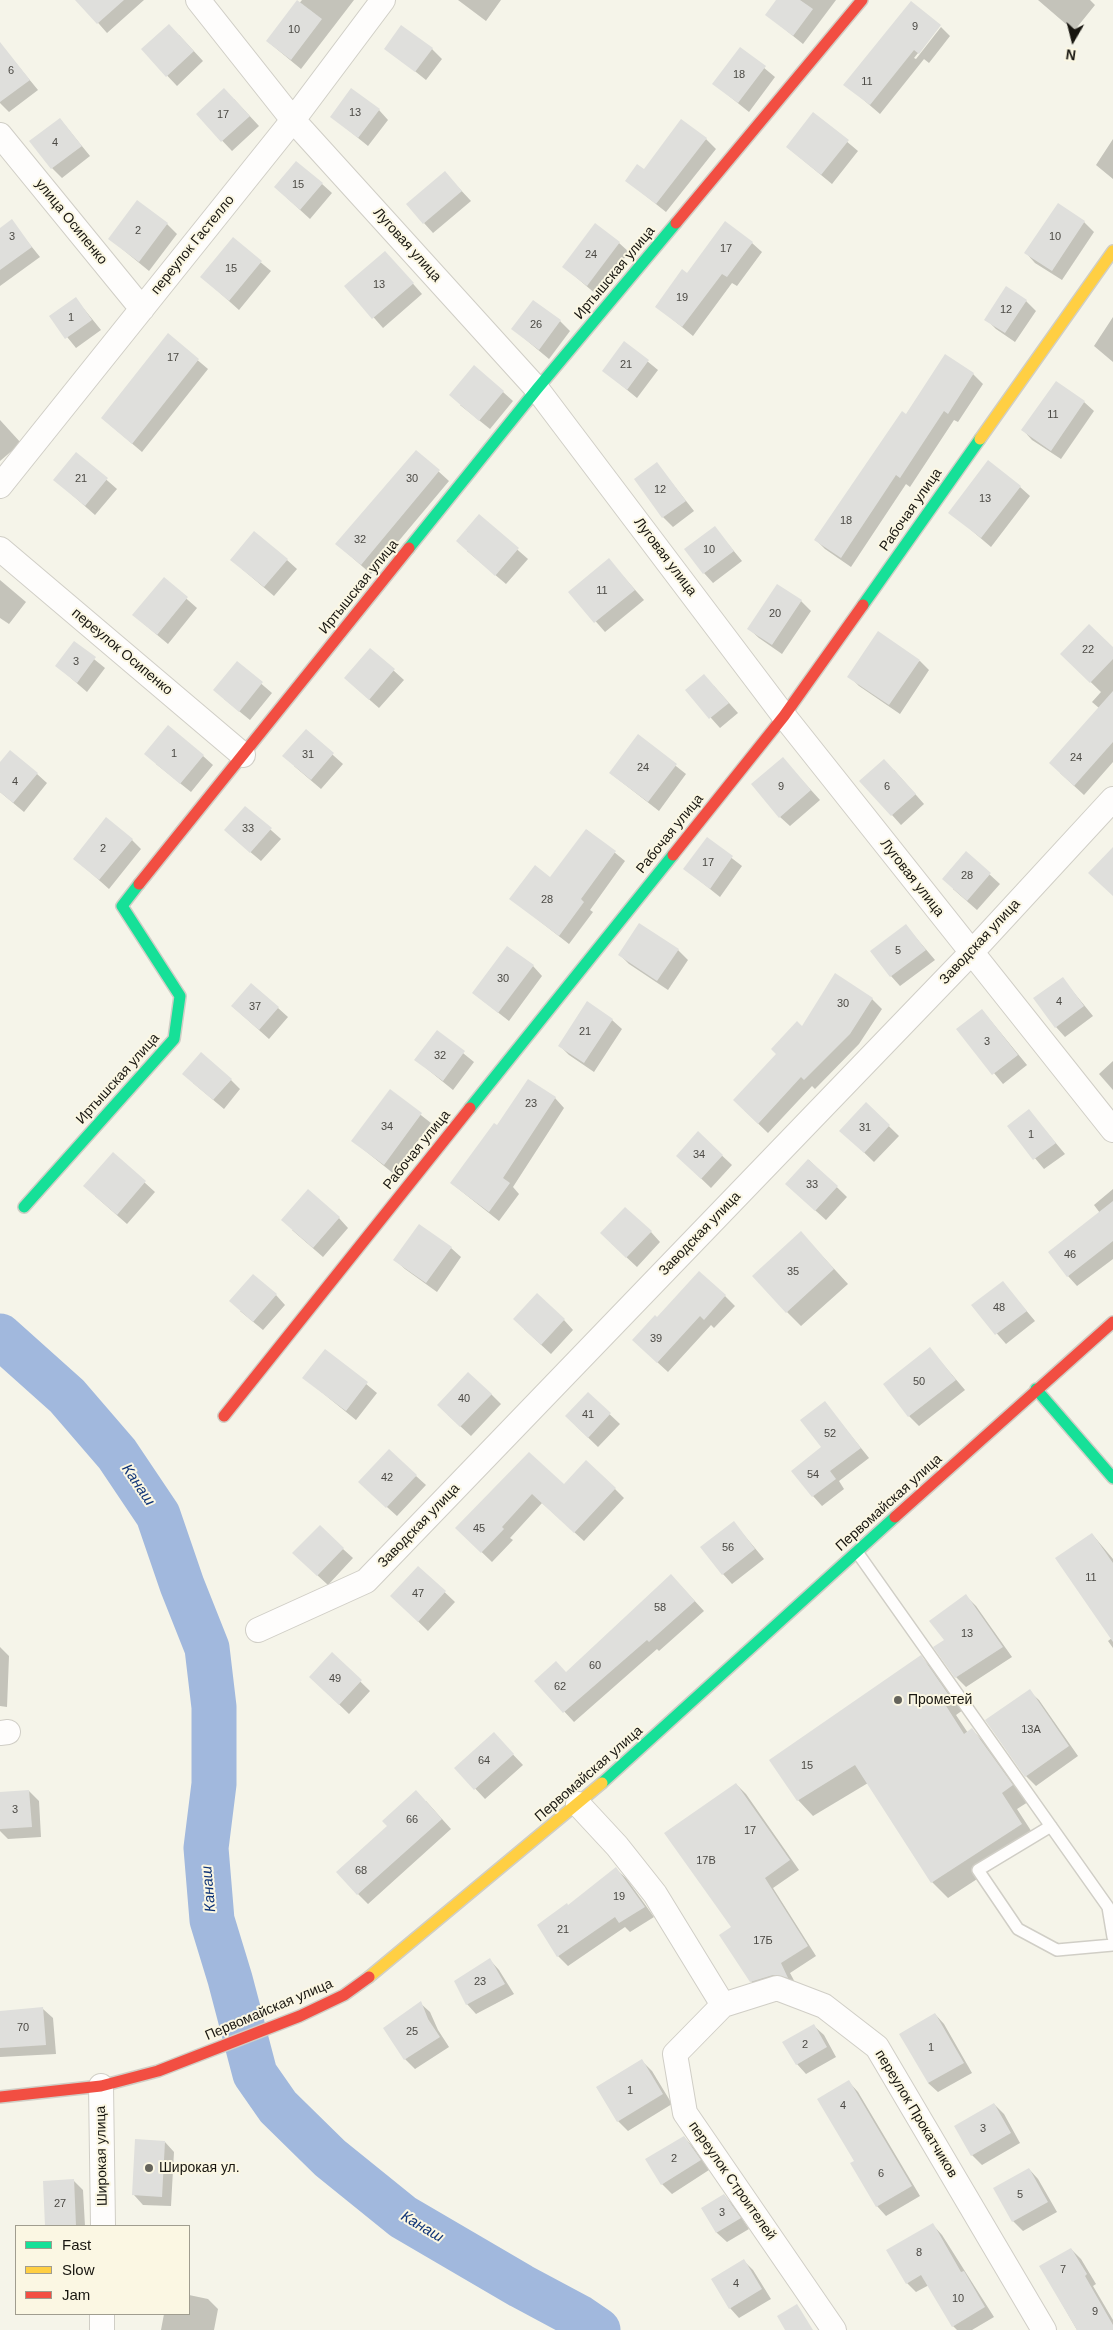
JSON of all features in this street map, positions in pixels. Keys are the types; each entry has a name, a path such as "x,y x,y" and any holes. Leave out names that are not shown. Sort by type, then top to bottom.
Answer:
{"street":[{"name":"Луговая улица","path":"198,0 293,120 537,389 784,716 1113,1130"},
{"name":"переулок Гастелло","path":"0,486 293,120 383,0"},
{"name":"Иртышская улица","path":"24,1207 174,1039 180,996 122,906 537,389 862,0"},
{"name":"улица Осипенко","path":"0,135 142,309"},
{"name":"Рабочая улица","path":"224,1416 784,716 1113,251"},
{"name":"переулок Осипенко","path":"0,549 243,755"},
{"name":"Заводская улица","path":"258,1630 366,1581 971,953 1113,799"},
{"name":"Первомайская улица","path":"0,2097 100,2086 158,2071 300,2016 344,1995 386,1966 578,1804 1036,1389 1113,1322"},
{"path":"1036,1389 1113,1478"},
{"path":"578,1804 618,1846 655,1894 723,2005"},
{"name":"переулок Прокатчиков","path":"723,2005 777,1988 824,2006 877,2047 1044,2330"},
{"name":"переулок Строителей","path":"723,2005 675,2054 685,2114 834,2330"},
{"name":"Широкая улица","path":"100,2086 103,2225"},
{"path":"102,2315 102,2330"}],"lane":[{"path":"857,1552 1108,1907 1113,1937"},
{"path":"1051,1826 978,1870 1018,1928 1057,1950 1113,1945"}],"building":[{"path":"75,0 124,0 97,24"},
{"path":"297,0 322,19 291,60 266,41"},
{"path":"776,0 800,0 813,9 793,36 765,15"},
{"path":"911,1 941,25 919,54 914,50 870,105 843,85"},
{"path":"169,24 194,51 166,77 141,49"},
{"path":"401,25 433,48 415,72 384,49"},
{"path":"0,42 30,80 0,102"},
{"path":"740,47 766,66 738,103 712,84"},
{"path":"224,88 250,116 221,142 196,114"},
{"path":"351,88 380,109 358,138 330,117"},
{"path":"813,112 849,140 821,175 786,147"},
{"path":"60,118 82,146 51,169 29,141"},
{"path":"681,119 707,138 656,204 625,181 637,164 644,169"},
{"path":"296,161 323,183 300,210 274,187"},
{"path":"445,171 462,191 423,224 406,204"},
{"path":"137,200 168,223 139,262 108,239"},
{"path":"1058,203 1085,221 1052,271 1024,253"},
{"path":"12,219 32,247 0,270 0,228"},
{"path":"725,221 753,242 727,277 722,274 682,327 655,307 682,269 687,273"},
{"path":"595,223 620,242 587,286 562,267"},
{"path":"233,237 262,261 229,301 200,277"},
{"path":"385,251 414,283 372,319 344,286"},
{"path":"1006,286 1027,300 1005,333 984,320"},
{"path":"76,297 92,320 65,339 49,316"},
{"path":"533,300 561,320 539,350 511,329"},
{"path":"168,333 199,359 132,444 101,418"},
{"path":"624,341 649,360 627,390 602,371"},
{"path":"945,354 974,373 948,414 944,411 900,478 896,475 841,558 814,540 902,411 906,414"},
{"path":"474,365 504,391 479,421 449,395"},
{"path":"1056,381 1085,401 1051,451 1021,430"},
{"path":"416,450 440,470 361,565 335,544"},
{"path":"76,452 108,478 85,506 53,480"},
{"path":"988,460 1021,486 981,538 948,513"},
{"path":"657,462 686,501 662,518 634,479"},
{"path":"479,514 519,548 495,576 456,541"},
{"path":"715,526 734,551 703,574 684,549"},
{"path":"254,531 288,559 264,587 230,560"},
{"path":"609,558 635,590 594,623 568,592"},
{"path":"164,577 188,597 157,635 132,615"},
{"path":"777,584 802,600 772,645 747,629"},
{"path":"1089,624 1113,647 1113,659 1090,683 1060,654"},
{"path":"878,631 920,660 889,705 847,677"},
{"path":"74,641 96,657 77,683 55,666"},
{"path":"370,648 395,669 369,700 344,678"},
{"path":"237,661 263,682 239,712 213,690"},
{"path":"704,674 729,703 709,719 685,690"},
{"path":"1113,691 1113,742 1074,786 1049,763"},
{"path":"168,725 204,755 180,784 144,754"},
{"path":"306,729 334,753 311,780 282,756"},
{"path":"638,734 677,764 648,802 609,773"},
{"path":"10,750 38,773 13,803 0,792 0,762"},
{"path":"783,757 811,790 779,818 751,784"},
{"path":"884,759 916,794 891,816 859,781"},
{"path":"245,806 272,828 250,853 224,830"},
{"path":"106,817 133,839 99,880 73,859"},
{"path":"586,829 616,851 581,899 584,902 559,936 509,899 535,865 550,877"},
{"path":"707,837 733,856 710,889 683,869"},
{"path":"1113,847 1113,896 1088,873"},
{"path":"966,851 991,873 967,901 942,879"},
{"path":"639,923 679,949 657,981 618,955"},
{"path":"906,924 926,950 890,977 870,951"},
{"path":"507,946 534,965 498,1013 472,993"},
{"path":"835,973 873,998 850,1034 804,1080 801,1077 758,1124 733,1100 776,1054 771,1049 797,1021 802,1026"},
{"path":"1063,977 1084,1006 1055,1028 1033,998"},
{"path":"251,983 279,1007 259,1030 231,1006"},
{"path":"587,1001 613,1019 584,1063 558,1046"},
{"path":"982,1009 1018,1055 992,1075 956,1029"},
{"path":"437,1030 465,1051 443,1081 414,1060"},
{"path":"201,1052 232,1079 213,1100 182,1074"},
{"path":"528,1079 556,1097 503,1178 510,1183 489,1212 450,1183 494,1123 497,1125"},
{"path":"390,1089 422,1113 384,1165 351,1141"},
{"path":"866,1102 890,1125 864,1153 839,1131"},
{"path":"1029,1109 1056,1143 1033,1160 1007,1126"},
{"path":"698,1131 723,1155 701,1179 676,1156"},
{"path":"113,1152 146,1181 117,1215 83,1186"},
{"path":"808,1159 838,1186 815,1211 785,1184"},
{"path":"308,1189 340,1217 313,1248 281,1220"},
{"path":"1113,1201 1113,1241 1067,1277 1048,1252"},
{"path":"625,1207 652,1231 626,1258 600,1233"},
{"path":"419,1224 452,1247 426,1283 393,1260"},
{"path":"801,1231 834,1269 786,1313 752,1276"},
{"path":"699,1271 726,1295 704,1320 700,1316 657,1363 632,1340 655,1315 657,1317"},
{"path":"253,1274 277,1294 253,1322 229,1301"},
{"path":"1003,1281 1027,1311 995,1335 971,1305"},
{"path":"537,1293 565,1319 541,1345 513,1319"},
{"path":"930,1347 956,1380 908,1417 883,1384"},
{"path":"325,1349 368,1382 346,1411 302,1378"},
{"path":"468,1372 492,1394 460,1427 437,1405"},
{"path":"588,1392 611,1413 588,1438 565,1416"},
{"path":"825,1401 861,1448 830,1471 836,1479 812,1497 791,1471 821,1447 800,1420"},
{"path":"389,1449 417,1475 386,1508 358,1482"},
{"path":"529,1452 564,1484 586,1460 616,1488 574,1533 532,1494 502,1527 504,1529 481,1553 455,1528"},
{"path":"734,1521 755,1549 722,1575 700,1547"},
{"path":"320,1525 344,1548 317,1576 292,1553"},
{"path":"1092,1533 1113,1563 1113,1642 1055,1558"},
{"path":"418,1566 446,1591 418,1622 390,1596"},
{"path":"671,1574 695,1601 649,1642 647,1640 563,1713 534,1681 556,1661 566,1672"},
{"path":"966,1594 1003,1647 955,1678 933,1647 944,1640 929,1621"},
{"path":"332,1652 362,1680 339,1705 309,1677"},
{"path":"921,1655 948,1694 941,1698 964,1734 972,1728 1013,1785 1002,1793 1022,1824 931,1883 855,1765 797,1801 769,1760"},
{"path":"1030,1689 1069,1746 1025,1777 985,1720"},
{"path":"494,1732 514,1754 474,1790 454,1768"},
{"path":"736,1783 790,1860 765,1878 808,1946 781,1963 788,1978 773,1975 750,1982 719,1935 731,1927 664,1833"},
{"path":"29,1790 32,1827 0,1829 0,1792"},
{"path":"416,1790 442,1819 357,1895 336,1872 387,1826 382,1821"},
{"path":"616,1867 645,1907 619,1923 615,1917 557,1957 537,1925 567,1903 568,1905"},
{"path":"490,1958 505,1984 466,2005 454,1981"},
{"path":"421,2001 428,2019 440,2037 404,2060 383,2028"},
{"path":"43,2007 46,2045 0,2048 0,2011"},
{"path":"935,2013 964,2063 928,2083 899,2034"},
{"path":"814,2024 827,2047 796,2065 782,2042"},
{"path":"642,2059 663,2094 617,2122 596,2087"},
{"path":"849,2080 912,2186 876,2207 850,2163 854,2161 817,2099"},
{"path":"994,2103 1011,2133 971,2156 954,2126"},
{"path":"684,2136 701,2160 661,2185 645,2159"},
{"name":"Широкая ул.","path":"135,2139 165,2141 162,2197 132,2195"},
{"path":"1029,2168 1048,2202 1012,2222 993,2188"},
{"path":"74,2179 76,2225 45,2225 43,2181"},
{"path":"724,2194 741,2218 716,2233 701,2208"},
{"path":"933,2223 961,2272 964,2271 985,2307 952,2327 921,2275 906,2284 886,2250"},
{"path":"1071,2248 1087,2274 1085,2276 1113,2325 1113,2330 1077,2330 1039,2266"},
{"path":"744,2259 762,2289 729,2309 711,2279"},
{"path":"797,2304 813,2330 785,2330 777,2316"}],"waterway":[{"name":"Канаш","path":"0,1336 67,1396 117,1454 158,1515 182,1585 207,1648 214,1707 214,1784 206,1848 212,1920 255,2074 278,2107 330,2158 403,2217 521,2286 579,2317 598,2330"}],"traffic: fast":[{"path":"409,548 537,389 676,223"},
{"path":"863,605 980,439"},
{"path":"470,1108 673,855"},
{"path":"24,1207 174,1039 180,996 122,906 139,884"},
{"path":"1036,1389 1113,1478"},
{"path":"602,1783 895,1517"}],"traffic: slow":[{"path":"980,439 1113,251"},
{"path":"369,1977 602,1783"}],"traffic: jam":[{"path":"676,223 862,0"},
{"path":"139,884 409,548"},
{"path":"673,855 784,716 863,605"},
{"path":"224,1416 470,1108"},
{"path":"895,1517 1113,1322"},
{"path":"0,2097 101,2086 158,2071 300,2016 344,1995 369,1977"}],"place":[{"name":"Прометей","path":"898,1700"},
{"name":"Широкая ул.","path":"149,2168"}]}
